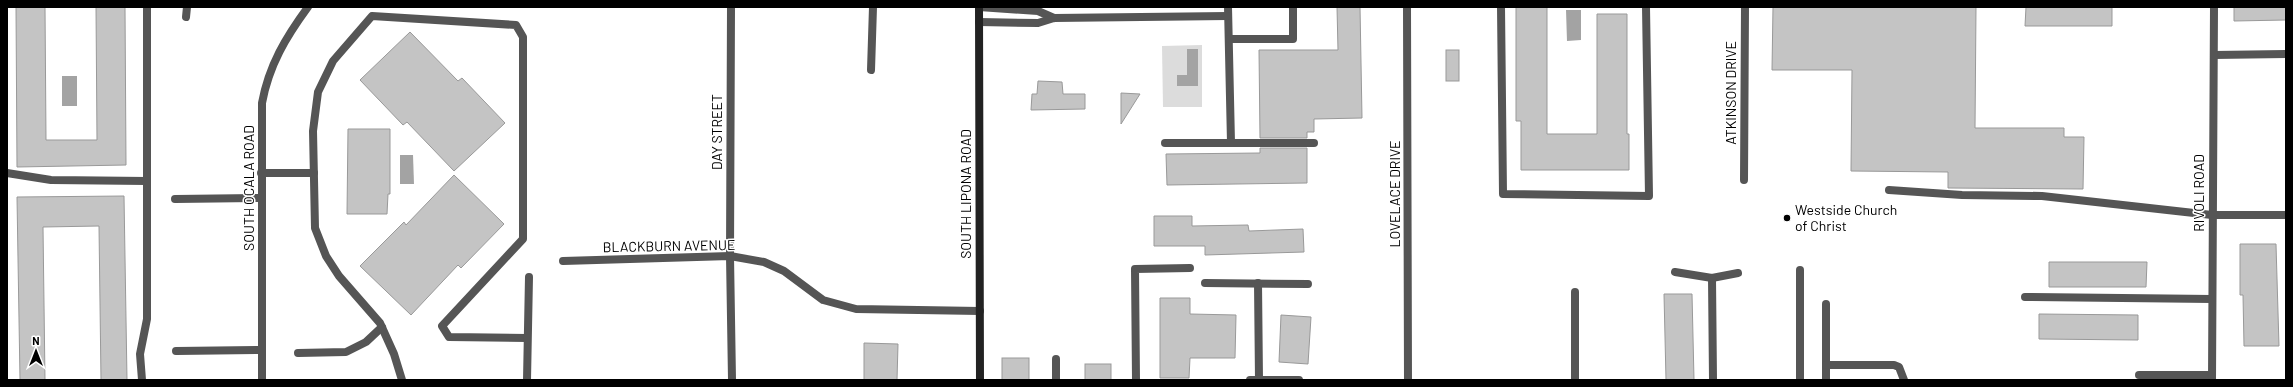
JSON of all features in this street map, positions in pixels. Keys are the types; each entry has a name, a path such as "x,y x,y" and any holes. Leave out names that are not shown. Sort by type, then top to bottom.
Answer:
{"street":[{"path":"142,380 140,354 147,319 147,7"},
{"path":"186,17 187,7"},
{"name":"SOUTH OCALA ROAD","path":"262,380 262,103 265,85 274,59 289,33 308,7"},
{"name":"DAY STREET","path":"731,7 730,288 732,380"},
{"path":"871,70 873,7"},
{"path":"979,7 1038,11 1054,18"},
{"name":"SOUTH LIPONA ROAD","path":"979,7 980,380"},
{"path":"1228,7 1231,143"},
{"path":"1229,39 1293,39 1293,7"},
{"name":"LOVELACE DRIVE","path":"1408,7 1408,380"},
{"path":"1501,7 1503,194 1649,196 1646,7"},
{"name":"ATKINSON DRIVE","path":"1744,180 1745,7"},
{"name":"RIVOLI ROAD","path":"2212,378 2214,7"},
{"path":"1021,10 1021,23"},
{"path":"402,380 394,354 382,327 339,276 326,256 315,228 313,131 318,92 333,60 372,16 516,25 523,37 523,239 442,326 450,337 528,338"},
{"path":"979,22 1038,23 1054,18 1228,16"},
{"path":"2214,55 2286,54"},
{"path":"1165,143 1314,143"},
{"path":"7,173 51,180 147,181"},
{"path":"261,173 314,173"},
{"path":"1889,190 2042,196 2212,215 2286,215"},
{"path":"174,199 261,198"},
{"name":"BLACKBURN AVENUE","path":"563,261 730,256 764,262 784,272 823,300 849,308 980,311"},
{"path":"1136,380 1135,269 1190,268"},
{"path":"1800,270 1800,380"},
{"path":"1675,272 1712,278 1738,273"},
{"path":"526,380 529,277"},
{"path":"1712,278 1713,380"},
{"path":"1205,283 1308,284"},
{"path":"1258,284 1258,380"},
{"path":"1575,292 1575,380"},
{"path":"2024,297 2212,299"},
{"path":"1826,304 1826,380"},
{"path":"298,353 346,352 366,342 382,327"},
{"path":"176,351 262,350"},
{"path":"1056,359 1056,380"},
{"path":"1826,364 1894,364 1900,367 1904,380"},
{"path":"2139,375 2212,378"},
{"path":"1250,380 1299,380"}],"shaded area":[{"path":"1566,10 1581,10 1581,40 1567,41"},
{"path":"1202,45 1202,107 1163,107 1162,46"},
{"path":"1187,49 1198,49 1198,86 1177,86 1177,75 1187,75"},
{"path":"62,76 77,76 77,106 62,106"},
{"path":"400,155 413,155 414,184 400,184"}],"building":[{"path":"16,7 45,7 46,140 97,140 96,7 125,7 126,165 17,167"},
{"path":"1337,7 1360,7 1362,118 1314,119 1314,132 1307,132 1307,138 1260,138 1259,50 1338,50"},
{"path":"1516,7 1547,7 1547,134 1597,134 1597,14 1627,14 1627,134 1629,134 1629,170 1521,170 1521,121 1516,121"},
{"path":"1773,7 1976,7 1975,128 2064,128 2064,137 2084,137 2083,189 1948,188 1948,172 1851,171 1852,70 1772,70"},
{"path":"2026,7 2112,7 2112,26 2025,26"},
{"path":"2234,7 2286,7 2286,20 2234,21"},
{"path":"410,32 458,81 462,78 505,123 454,171 407,122 403,125 360,80"},
{"path":"1446,50 1459,50 1459,81 1446,81"},
{"path":"1038,81 1062,82 1063,94 1085,94 1085,109 1031,110 1032,94 1037,94"},
{"path":"1121,93 1140,94 1121,124"},
{"path":"348,129 390,129 390,194 388,194 387,214 347,214"},
{"path":"1260,148 1307,148 1307,183 1167,185 1166,154 1260,153"},
{"path":"454,175 504,224 461,268 458,265 411,315 360,266 404,222 406,225"},
{"path":"124,196 127,380 101,380 99,226 43,227 45,380 20,380 17,197"},
{"path":"1154,216 1192,216 1192,226 1248,225 1249,231 1303,229 1304,252 1205,255 1205,246 1154,246"},
{"path":"2240,244 2276,244 2279,346 2244,346 2243,295 2240,295"},
{"path":"2049,262 2147,262 2146,287 2049,287"},
{"path":"1664,294 1692,294 1694,380 1666,380"},
{"path":"1160,298 1190,298 1190,314 1236,315 1235,358 1190,358 1189,378 1160,378"},
{"path":"2039,314 2138,315 2138,340 2039,339"},
{"path":"1281,315 1311,317 1308,364 1279,362"},
{"path":"864,343 898,344 897,380 864,380"},
{"path":"1002,358 1029,358 1029,380 1002,380"},
{"path":"1085,364 1111,364 1111,380 1085,380"}],"place":[{"name":"Westside Church of Christ","path":"1787,218"}]}
